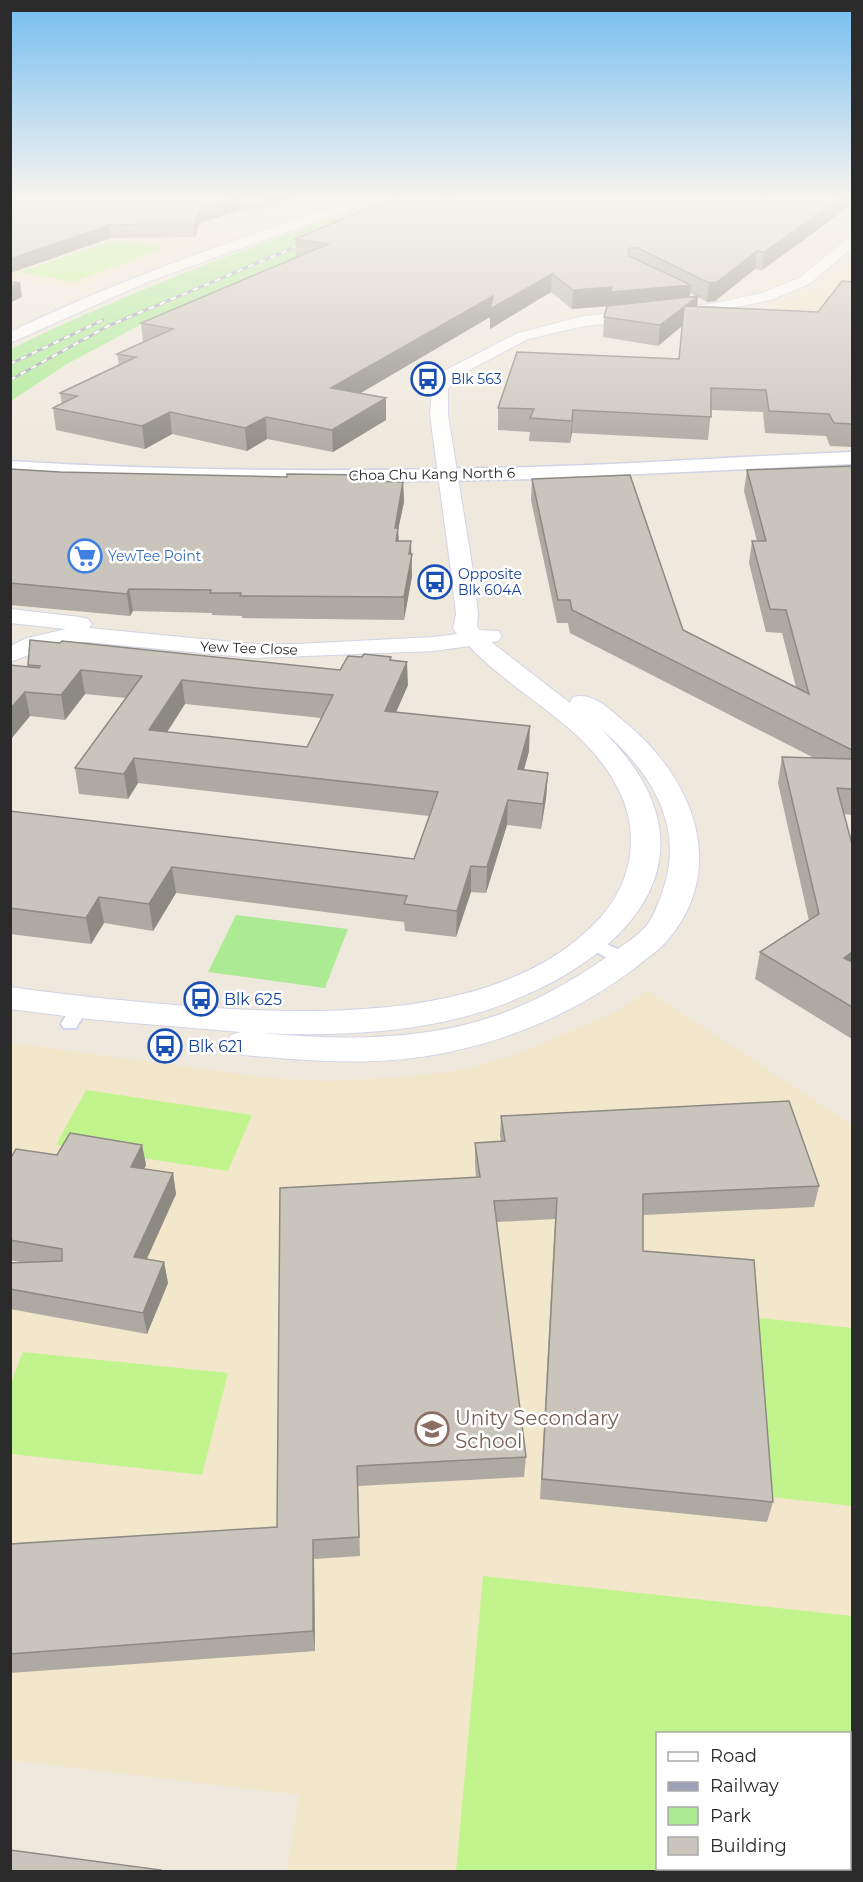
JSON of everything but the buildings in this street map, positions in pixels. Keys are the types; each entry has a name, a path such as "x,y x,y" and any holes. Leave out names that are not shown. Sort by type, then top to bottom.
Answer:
{"main road":[{"path":"10,327 110,286"},
{"path":"10,338 125,286"},
{"name":"Choa Chu Kang North 6","path":"10,467 191,476 447,475 852,458"}],"street":[{"path":"10,1016 266,1023 371,1023 457,1009 501,995 577,956 593,943 624,909 645,869 647,828 636,796 618,765 583,724 546,694 483,650 476,629 447,475 439,415 440,389 456,370 523,336 561,325 710,308 757,300 795,286"},
{"name":"Yew Tee Close","path":"10,616 133,633 269,641 405,636 476,629"},
{"path":"10,998 74,1016 260,1044 377,1049 459,1039 532,1016 586,988 625,959 657,933 675,901 687,864 682,826 669,792 648,759 613,724 476,629"},
{"name":"Yew Tee Close","path":"10,655 35,643 57,637 87,635 254,651 352,649 476,629"}],"lane":[{"path":"690,299 710,308"},
{"path":"593,943 625,959"}],"shaded area":[{"path":"821,286 852,286 852,338 771,305"},
{"name":"Unity Secondary School","path":"648,991 852,1125 852,1871 287,1871 299,1795 11,1760 11,1043 269,1078 326,1081 394,1078 457,1071 518,1054 615,1012"}],"green space":[{"path":"154,286 228,286 155,317 67,364 11,401 11,349"},
{"path":"236,915 348,929 325,988 208,972"},
{"path":"86,1090 252,1115 228,1171 56,1145"},
{"path":"759,1318 852,1328 852,1506 771,1497"},
{"path":"23,1352 228,1373 202,1475 11,1454 11,1383"},
{"path":"483,1576 852,1616 852,1871 456,1871"}],"railway":[{"path":"10,380 108,326 203,286"},
{"path":"10,364 103,320"}],"place":[{"name":"Blk 563","path":"428,379"},
{"name":"YewTee Point","path":"85,556"},
{"name":"Opposite Blk 604A","path":"435,582"},
{"name":"Blk 625","path":"201,999"},
{"name":"Blk 621","path":"165,1046"},
{"name":"Unity Secondary School","path":"432,1429"}]}
